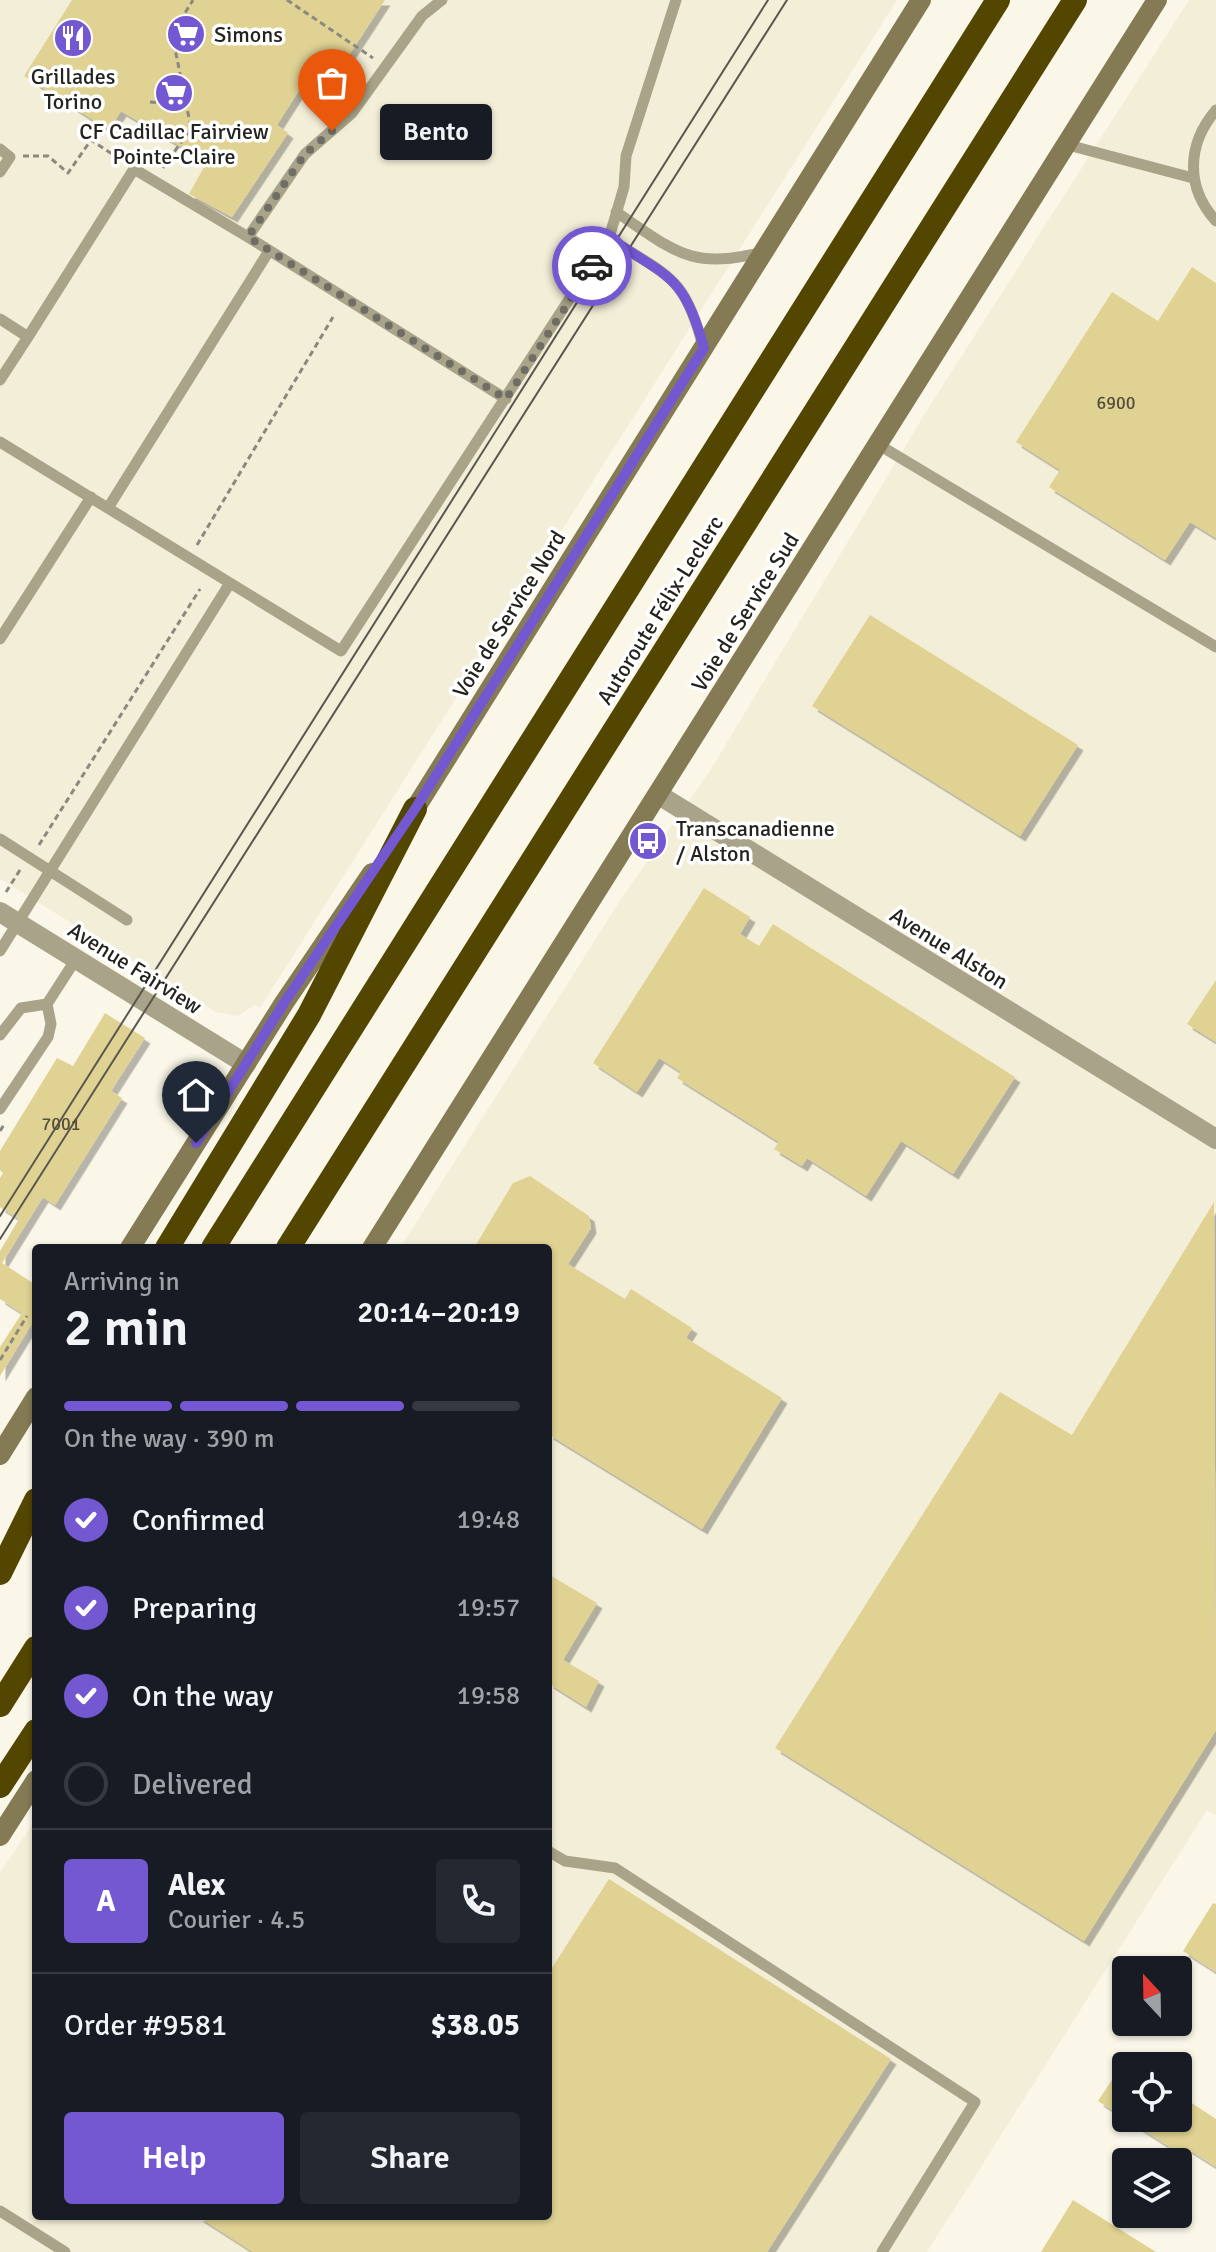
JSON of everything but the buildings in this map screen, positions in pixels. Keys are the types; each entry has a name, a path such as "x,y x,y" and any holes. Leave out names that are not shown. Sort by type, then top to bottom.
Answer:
{"highway":[{"name":"Autoroute Félix-Leclerc","path":"216,1244 998,0"},
{"name":"Autoroute Félix-Leclerc","path":"291,1244 1075,0"},
{"path":"169,1244 309,1015 415,809"},
{"path":"0,1573 32,1508"},
{"path":"0,1586 32,1535"},
{"path":"0,1705 32,1654"},
{"path":"0,1786 32,1737"}],"main road":[{"name":"Voie de Service Nord","path":"133,1244 246,1064 415,809 921,0"},
{"name":"Voie de Service Sud","path":"375,1244 1157,0"},
{"path":"0,1455 32,1403"},
{"path":"0,1836 32,1786"}],"street":[{"name":"Avenue Alston","path":"659,795 1216,1139"},
{"name":"Avenue Fairview","path":"8,918 246,1064"}],"lane":[{"path":"248,237 305,154 352,113 422,16 442,0"},
{"path":"0,442 341,651 609,238 624,187 626,156 676,0"},
{"path":"1216,110 1196,141 1192,159 1193,178 1206,210 1216,221"},
{"path":"1068,145 1193,178"},
{"path":"0,172 5,153"},
{"path":"0,380 134,169 506,399"},
{"path":"616,212 696,259 726,261 764,252"},
{"path":"609,238 680,286 694,312 704,348"},
{"path":"108,508 269,251"},
{"path":"0,319 28,337"},
{"path":"879,445 1216,647"},
{"path":"0,639 91,497"},
{"path":"0,951 8,918 51,872 230,583"},
{"path":"0,839 127,920"},
{"path":"0,1109 48,1037 51,1024 47,1004 76,959"},
{"path":"0,1035 21,1008 47,1004"},
{"path":"552,1853 565,1861 615,1868 975,2102 882,2252"},
{"path":"0,2211 65,2252"}],"path":[{"path":"154,181 191,128 172,34 193,0"},
{"path":"287,0 386,67"},
{"path":"150,102 185,105"},
{"path":"5,153 48,156 68,173 91,140 134,169"},
{"path":"195,548 333,317"},
{"path":"37,849 200,589"},
{"path":"9,888 20,870"},
{"path":"0,1360 27,1316"}],"shaded area":[{"path":"0,0 897,0 260,1008 254,1005 238,1016 216,1012 0,879"},
{"path":"1189,0 1216,0 1216,1815 1207,1810 927,2252 0,2252 0,1873 32,1825 32,2220 552,2220 552,1244 403,1244 621,899 711,769 929,407"}],"tram line":[{"path":"0,1216 768,0"},
{"path":"0,1239 787,0"}],"way so far":[{"path":"332,131 305,154 248,237 506,399 592,266"}],"place":[{"name":"Simons","path":"186,34"},
{"name":"Grillades Torino","path":"73,38"},
{"name":"CF Cadillac Fairview Pointe-Claire","path":"174,93"},
{"name":"Bento","path":"332,131"},
{"name":"Transcanadienne / Alston","path":"648,841"}],"route":[{"path":"196,1143 284,1003 415,809 704,348 691,303 673,280 609,238 592,266"}]}
